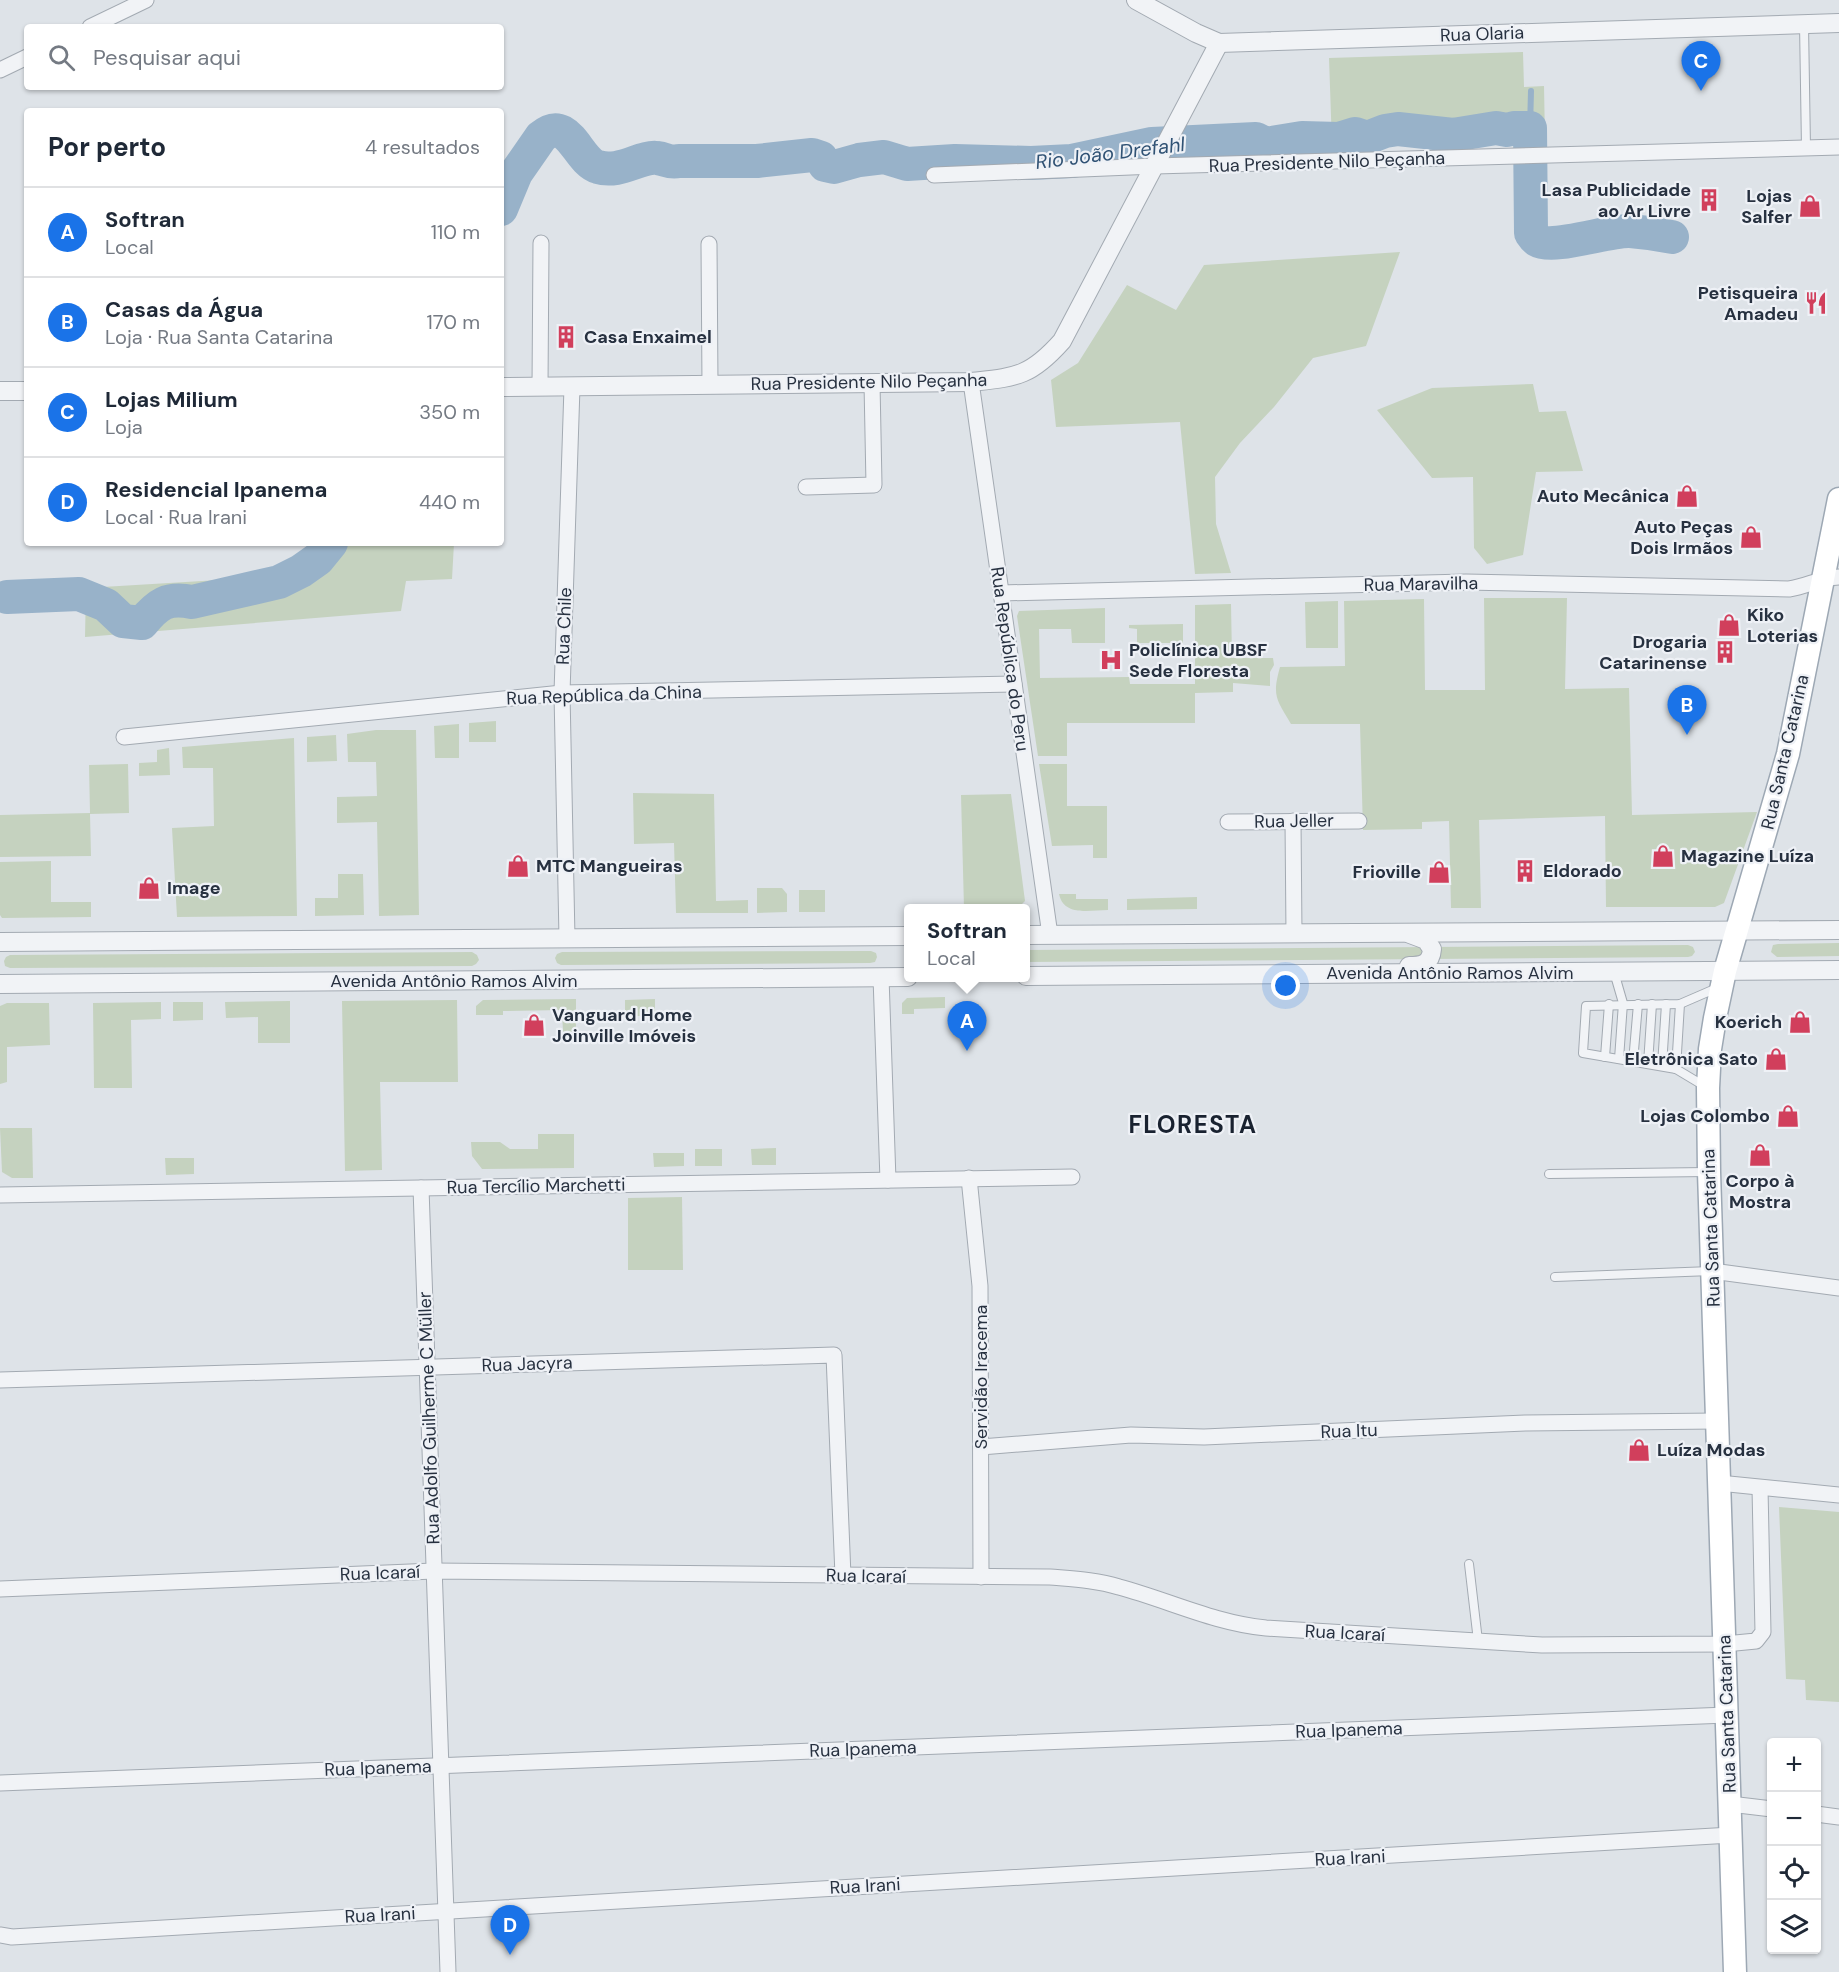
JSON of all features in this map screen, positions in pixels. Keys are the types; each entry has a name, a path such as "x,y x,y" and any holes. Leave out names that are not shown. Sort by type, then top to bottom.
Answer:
{"main road":[{"name":"Rua Santa Catarina","path":"1735,1972 1709,1172 1710,1049 1723,978 1788,754 1831,577 1839,499"}],"street":[{"path":"96,24 147,0"},
{"name":"Rua Olaria","path":"1136,0 1219,43 1839,23"},
{"path":"934,175 1159,158 1219,43"},
{"path":"0,70 24,58"},
{"name":"Rua Presidente Nilo Peçanha","path":"504,387 971,382 1010,377 1027,372 1048,357 1062,341 1159,158 1538,156 1839,147"},
{"path":"540,387 541,243"},
{"path":"709,244 710,385"},
{"name":"Rua República do Peru","path":"971,382 1050,935"},
{"path":"806,487 874,485 872,383"},
{"name":"Rua Chile","path":"567,938 562,693 572,387"},
{"path":"0,391 24,391"},
{"name":"Rua Maravilha","path":"1001,593 1467,582 1789,589 1807,586 1831,577"},
{"name":"Rua República da China","path":"124,737 562,693 1014,684"},
{"path":"1293,821 1294,934"},
{"name":"Rua Jeller","path":"1228,822 1359,821"},
{"path":"1030,935 1839,930"},
{"path":"1356,973 1364,966 1419,966 1427,963 1432,953 1430,943 1407,933"},
{"path":"0,942 904,936"},
{"name":"Avenida Antônio Ramos Alvim","path":"1030,976 1614,971 1723,978 1839,970"},
{"path":"881,977 888,1180"},
{"name":"Avenida Antônio Ramos Alvim","path":"0,984 904,977"},
{"name":"Rua Tercílio Marchetti","path":"0,1195 1072,1177"},
{"name":"Servidão Iracema","path":"969,1179 980,1286 981,1577"},
{"name":"Rua Adolfo Guilherme C Müller","path":"422,1188 448,1972"},
{"path":"1712,1271 1839,1288"},
{"name":"Rua Jacyra","path":"0,1380 834,1355 843,1576"},
{"name":"Rua Itu","path":"981,1447 1131,1435 1204,1437 1525,1423 1717,1420"},
{"path":"1719,1483 1839,1495"},
{"name":"Rua Icaraí","path":"0,1589 434,1571 1050,1577 1097,1581 1241,1626 1591,1646 1725,1644 1756,1641 1763,1632 1760,1488"},
{"name":"Rua Ipanema","path":"0,1783 1727,1715"},
{"path":"1730,1804 1767,1808"},
{"path":"1821,1815 1839,1817"},
{"name":"Rua Irani","path":"0,1935 12,1937 1731,1835"}],"lane":[{"path":"1804,24 1806,148"},
{"path":"1614,971 1623,1004 1619,1059"},
{"path":"1708,1088 1676,1069 1582,1052 1586,1006 1680,1004 1723,978"},
{"path":"1605,1057 1609,1004"},
{"path":"1633,1062 1638,1004"},
{"path":"1647,1064 1652,1004"},
{"path":"1662,1066 1666,1004"},
{"path":"1676,1069 1680,1004"},
{"path":"1549,1174 1709,1172"},
{"path":"1556,1277 1712,1271"},
{"path":"1469,1564 1478,1641"}],"green space":[{"path":"1523,52 1524,87 1544,86 1545,139 1332,145 1329,58"},
{"path":"1400,252 1366,346 1313,358 1274,407 1240,443 1215,477 1216,524 1231,573 1195,574 1180,422 1056,427 1051,380 1078,363 1127,285 1176,310 1204,265"},
{"path":"1533,384 1539,412 1566,411 1583,471 1536,472 1523,555 1487,564 1474,548 1473,477 1432,478 1377,410 1432,388"},
{"path":"308,546 454,546 452,579 406,581 401,611 85,637 86,588 267,577 293,566"},
{"path":"1484,598 1567,598 1565,689 1629,688 1632,815 1757,812 1724,903 1715,907 1606,907 1605,816 1479,820 1481,908 1451,908 1449,821 1422,822 1422,829 1363,830 1360,724 1291,724 1277,697 1276,685 1280,667 1345,666 1344,601 1424,599 1425,690 1485,690"},
{"path":"1338,601 1338,648 1306,648 1305,602"},
{"path":"1231,604 1232,658 1273,658 1270,686 1233,683 1233,692 1195,693 1195,723 1067,723 1067,756 1038,756 1017,616 1019,611 1105,608 1105,643 1072,643 1071,629 1039,629 1040,678 1129,677 1130,684 1195,684 1195,605"},
{"path":"1183,624 1183,643 1137,643 1137,629 1129,628 1129,625"},
{"path":"496,721 496,742 469,742 469,723"},
{"path":"459,724 459,758 435,758 434,726"},
{"path":"376,730 416,730 419,915 379,916 377,822 337,823 337,797 377,796 376,762 348,762 347,734"},
{"path":"336,735 337,761 307,762 307,737"},
{"path":"294,738 297,916 177,917 172,828 214,826 213,768 183,768 182,747"},
{"path":"169,748 170,775 139,776 139,763 157,762 157,750"},
{"path":"128,764 129,813 90,814 91,856 0,857 0,815 90,813 89,765"},
{"path":"1039,764 1067,764 1067,806 1107,806 1107,858 1093,858 1093,845 1052,846"},
{"path":"633,793 714,794 716,901 748,900 748,913 676,913 674,843 634,844"},
{"path":"1011,794 1025,901 1022,904 964,904 961,795"},
{"path":"51,861 51,902 91,902 91,917 2,918 0,915 0,862"},
{"path":"338,874 363,874 364,915 315,916 315,898 338,898"},
{"path":"757,888 782,888 787,894 787,912 757,913"},
{"path":"799,890 825,890 825,912 799,912"},
{"path":"1059,894 1076,894 1076,899 1108,899 1108,910 1079,911 1072,909 1066,906"},
{"path":"1197,897 1197,909 1127,910 1127,899"},
{"path":"1839,943 1839,956 1777,957 1771,952 1773,945 1778,944"},
{"path":"1688,945 1693,947 1695,952 1688,957 1030,962 1030,950"},
{"path":"871,951 876,953 877,957 875,962 870,963 561,965 555,958 562,952"},
{"path":"472,952 479,960 472,966 10,968 5,966 4,961 10,955"},
{"path":"945,997 945,1008 914,1009 914,1014 902,1014 902,1003 907,998"},
{"path":"576,999 576,1032 563,1032 562,1010 503,1011 503,1015 476,1015 476,1006 483,1000"},
{"path":"655,999 655,1016 625,1016 625,1000"},
{"path":"457,1000 458,1082 380,1082 382,1170 345,1171 342,1001"},
{"path":"290,1001 290,1043 258,1043 258,1017 226,1018 225,1002"},
{"path":"161,1002 161,1019 131,1020 132,1088 94,1088 93,1003"},
{"path":"173,1002 203,1002 203,1020 173,1021"},
{"path":"7,1003 49,1003 50,1045 7,1047 7,1082 0,1084 0,1006"},
{"path":"0,1128 32,1128 33,1178 12,1178 2,1172"},
{"path":"538,1134 574,1134 574,1168 482,1169 472,1156 471,1142 500,1142 510,1149 538,1149"},
{"path":"776,1148 776,1165 752,1165 751,1149"},
{"path":"695,1149 722,1149 722,1166 695,1166"},
{"path":"653,1153 684,1153 684,1166 654,1167"},
{"path":"165,1158 194,1158 194,1174 166,1175"},
{"path":"682,1197 683,1270 628,1270 628,1198"},
{"path":"1779,1507 1839,1512 1839,1702 1806,1700 1805,1680 1786,1679"}],"waterway":[{"path":"1530,128 1531,91"},
{"name":"Rio João Drefahl","path":"504,202 516,173 541,137 551,131 566,134 591,163 606,169 622,167 651,158 672,162 757,161 812,155 821,158 825,165 834,167 859,160 884,157 907,164 955,161 1031,163 1072,161 1152,144 1256,139 1266,144 1302,138 1339,139 1355,134 1367,138 1398,129 1453,135 1496,128 1507,130 1530,128 1531,233 1536,240 1555,243 1630,231 1672,237"},
{"name":"Rio João Drefahl","path":"7,597 79,594 106,605 123,621 142,623 153,611 169,601 192,602 279,582 318,559 329,546"}],"place":[{"name":"Lojas Milium","path":"1701,91"},
{"name":"Lasa Publicidade ao Ar Livre","path":"1709,200"},
{"name":"Lojas Salfer","path":"1810,206"},
{"name":"Petisqueira Amadeu","path":"1816,303"},
{"name":"Casa Enxaimel","path":"566,337"},
{"name":"Auto Mecânica","path":"1687,496"},
{"name":"Auto Peças Dois Irmãos","path":"1751,537"},
{"name":"Kiko Loterias","path":"1729,625"},
{"name":"Drogaria Catarinense","path":"1725,652"},
{"name":"Policlínica UBSF Sede Floresta","path":"1111,660"},
{"name":"Casas da Água","path":"1687,735"},
{"name":"Magazine Luíza","path":"1663,856"},
{"name":"MTC Mangueiras","path":"518,866"},
{"name":"Eldorado","path":"1525,871"},
{"name":"Frioville","path":"1439,872"},
{"name":"Image","path":"149,888"},
{"name":"Koerich","path":"1800,1022"},
{"name":"Vanguard Home Joinville Imóveis","path":"534,1025"},
{"name":"Softran","path":"967,1051"},
{"name":"Eletrônica Sato","path":"1776,1059"},
{"name":"Lojas Colombo","path":"1788,1116"},
{"name":"Corpo à Mostra","path":"1760,1155"},
{"name":"Luíza Modas","path":"1639,1450"},
{"name":"Residencial Ipanema","path":"510,1955"}],"district":[{"name":"FLORESTA","path":"1193,1125"}]}
